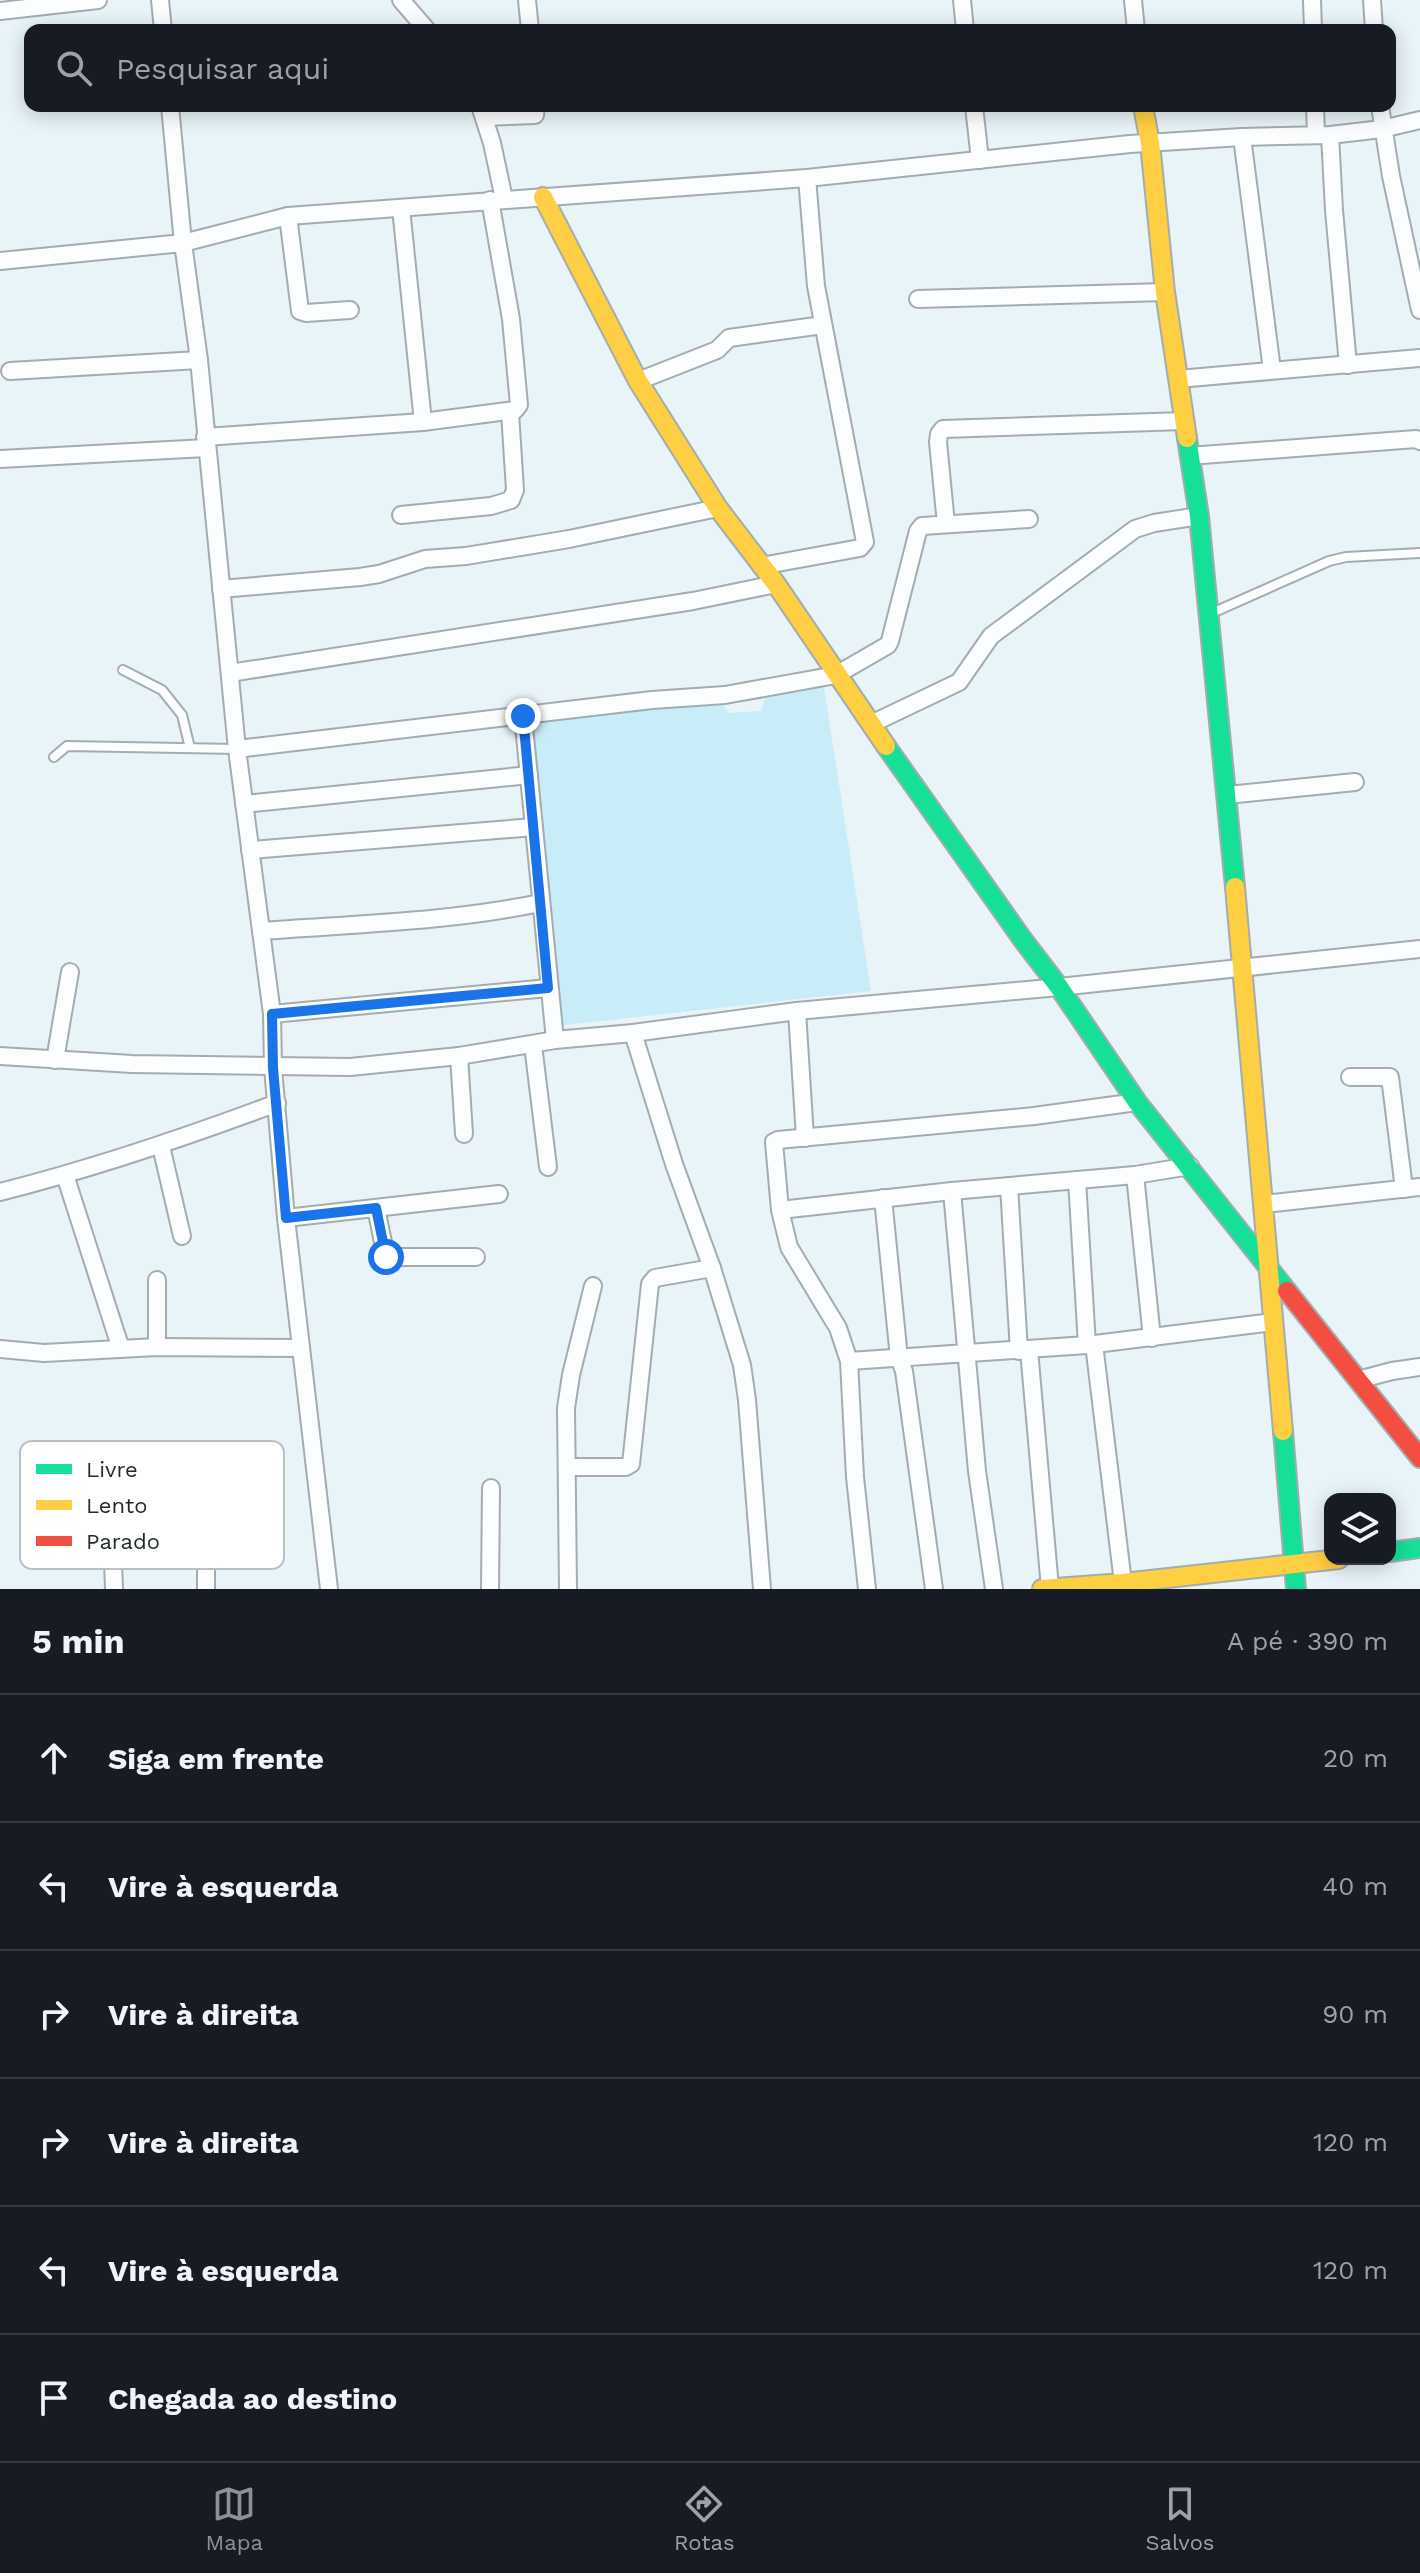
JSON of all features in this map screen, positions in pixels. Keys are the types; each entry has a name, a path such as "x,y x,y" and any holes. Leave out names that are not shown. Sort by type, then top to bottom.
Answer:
{"street":[{"path":"0,11 98,0"},
{"path":"160,0 162,24"},
{"path":"401,0 422,24"},
{"path":"527,0 529,24"},
{"path":"962,0 964,24"},
{"path":"1136,24 1138,0"},
{"path":"1312,0 1313,24"},
{"path":"1372,0 1374,24"},
{"path":"171,112 183,243 199,360 237,749 272,1014 273,1068 286,1218 329,1589"},
{"path":"0,459 206,443 510,412 519,405 516,356 497,199 482,112"},
{"path":"495,112 535,115 535,112"},
{"path":"975,112 980,160"},
{"path":"1144,112 1165,292 1199,516 1270,1268 1296,1589"},
{"path":"1317,112 1334,210 1348,365"},
{"path":"1381,112 1420,310"},
{"path":"0,261 183,243 288,216 807,178 1150,143 1323,135 1382,129 1420,120"},
{"path":"1242,137 1272,370"},
{"path":"761,566 860,548 865,542 816,286 807,178"},
{"path":"543,197 638,381 718,508 776,584 836,675 1059,987 1137,1102 1420,1458"},
{"path":"401,208 423,422"},
{"path":"288,216 300,311 350,310"},
{"path":"918,299 1165,292"},
{"path":"638,381 717,350 729,338 823,325"},
{"path":"1178,379 1420,358"},
{"path":"10,371 199,360"},
{"path":"401,515 491,506 511,500 515,490 510,412"},
{"path":"946,524 938,442 943,429 1184,421"},
{"path":"1189,456 1420,441"},
{"path":"221,589 379,574 425,559 555,542 718,508"},
{"path":"871,724 959,682 991,636 1135,529 1199,516"},
{"path":"237,749 652,700 725,695 836,675 888,645 918,531 922,526 1029,519"},
{"path":"230,673 693,601 776,584"},
{"path":"523,716 555,1040"},
{"path":"244,804 529,775"},
{"path":"1227,795 1355,782"},
{"path":"250,850 534,827"},
{"path":"261,931 444,917 540,903"},
{"path":"0,1056 273,1068 350,1067 459,1056 555,1040 797,1011 1420,949"},
{"path":"55,1060 70,972"},
{"path":"272,1014 548,988"},
{"path":"797,1011 805,1138"},
{"path":"633,1033 742,1365 762,1589"},
{"path":"533,1045 548,1167"},
{"path":"459,1056 464,1134"},
{"path":"1264,1204 1412,1188 1390,1077 1350,1077"},
{"path":"867,1589 855,1477 849,1361 838,1328 789,1247 780,1210 773,1146 778,1140 1034,1116 1137,1102"},
{"path":"0,1192 161,1146 277,1103"},
{"path":"161,1146 182,1236"},
{"path":"780,1210 1135,1175 1190,1166"},
{"path":"65,1175 121,1349"},
{"path":"1135,1175 1152,1338"},
{"path":"1077,1180 1090,1345 1123,1583"},
{"path":"1009,1186 1050,1588"},
{"path":"952,1191 977,1471 994,1589"},
{"path":"286,1218 499,1194"},
{"path":"883,1198 899,1358 904,1371 934,1589"},
{"path":"376,1208 386,1257 476,1257"},
{"path":"568,1467 626,1467 631,1464 650,1284 655,1278 712,1268"},
{"path":"157,1280 157,1347"},
{"path":"568,1589 568,1397 593,1286"},
{"path":"849,1361 1090,1345 1273,1322"},
{"path":"0,1349 44,1353 157,1347 301,1348"},
{"path":"1358,1380 1420,1367"},
{"path":"490,1589 491,1488"},
{"path":"1396,1551 1420,1548"},
{"path":"1042,1589 1324,1561"},
{"path":"113,1569 114,1589"}],"lane":[{"path":"1208,616 1329,561 1346,557 1420,553"},
{"path":"123,670 162,690 182,715 190,748"},
{"path":"54,757 67,746 237,749"}],"shaded area":[{"path":"824,687 871,991 556,1026 528,719 719,699 728,713 761,711 768,691"}],"traffic: fast":[{"path":"1187,438 1199,516 1235,887"},
{"path":"886,746 1059,987 1137,1102 1287,1291"},
{"path":"1283,1431 1296,1589"},
{"path":"1396,1551 1420,1548"}],"traffic: slow":[{"path":"1144,112 1165,292 1187,438"},
{"path":"543,197 638,381 718,508 776,584 886,746"},
{"path":"1235,887 1283,1431"},
{"path":"1042,1589 1324,1561"}],"traffic: jam":[{"path":"1287,1291 1420,1458"}],"route":[{"path":"386,1257 376,1208 286,1218 273,1068 272,1014 548,988 523,716"}]}
